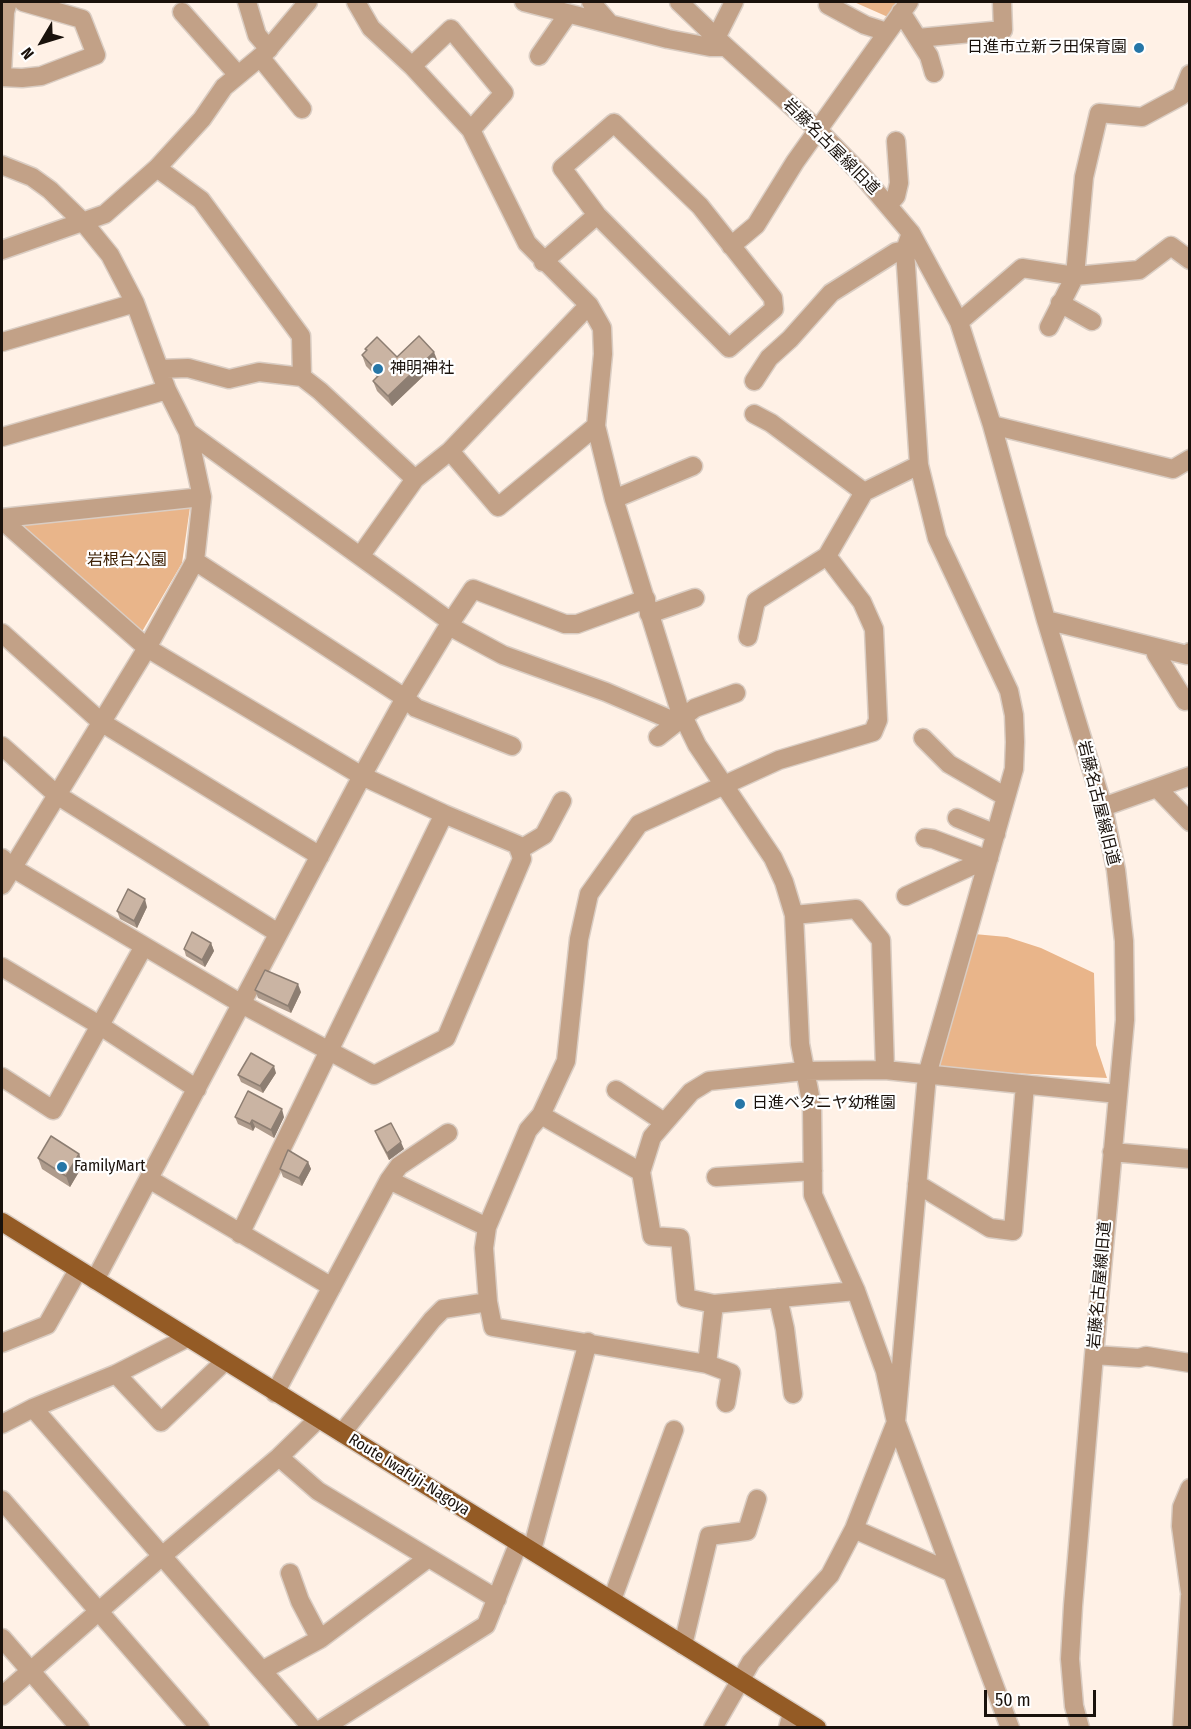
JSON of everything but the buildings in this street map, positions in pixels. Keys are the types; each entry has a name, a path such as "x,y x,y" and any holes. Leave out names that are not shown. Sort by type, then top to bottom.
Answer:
{"main road":[{"name":"Route Iwafuji-Nagoya","path":"2,1222 741,1681 790,1720 817,1728"}],"street":[{"path":"8,2 5,12 2,76 22,78 41,76 96,56 81,18 23,2"},
{"path":"247,2 264,53 302,109"},
{"path":"2,250 105,214 157,168 202,119 224,87 264,53 308,2"},
{"path":"356,2 370,28 412,66 471,130 526,243 589,305 602,328 603,354 596,426 678,713 723,785 773,858 784,882 794,915 800,1044 812,1106 813,1195 856,1291 885,1371 896,1422 1010,1728"},
{"path":"524,2 710,48 721,42 734,2"},
{"path":"591,2 610,24"},
{"name":"岩藤名古屋線旧道","path":"679,2 818,130 861,174 888,205 908,242 959,322 992,425 1046,620 1103,807 1116,870 1124,941 1125,1020 1094,1355 1070,1659 1074,1706 1080,1728"},
{"path":"918,38 1003,30 1002,2"},
{"path":"828,4 865,25 887,32"},
{"path":"905,7 918,38 929,56 934,73"},
{"path":"732,246 756,225 795,162 905,7"},
{"path":"182,12 238,75"},
{"path":"539,56 568,14"},
{"path":"412,66 450,29 504,93 471,130"},
{"path":"1049,327 1075,276 1084,177 1099,113 1142,117 1181,96 1190,74"},
{"path":"614,123 700,206 732,246 773,297 774,309 729,348 597,215 562,168 614,123"},
{"path":"888,205 896,196 899,183 896,141"},
{"path":"2,165 32,177 50,190 84,223 110,255 135,303 167,390 188,432 202,496 195,561 147,648 57,795 6,862 2,885"},
{"path":"157,168 201,200 301,336 302,377"},
{"path":"543,262 597,215"},
{"path":"754,381 769,358 790,339 831,293 908,242"},
{"path":"713,1728 751,1662 830,1575 854,1529 896,1422 927,1075 986,859 996,834 1014,769 1016,742 1009,691 937,538 919,465 908,242"},
{"path":"959,322 1022,268 1075,276 1139,270 1171,246 1190,260"},
{"path":"2,342 135,303"},
{"path":"1060,303 1092,321"},
{"path":"361,555 415,479 450,451 589,305"},
{"path":"160,369 188,368 229,379 259,372 302,377 415,479"},
{"path":"2,437 167,390"},
{"path":"754,414 771,423 864,492"},
{"path":"992,425 1173,469 1190,459"},
{"path":"450,451 498,507 596,426"},
{"path":"188,432 361,555 450,624 503,655 606,692 678,713"},
{"path":"748,637 756,601 827,556 864,492 919,465"},
{"path":"615,499 693,466"},
{"path":"2,519 202,496"},
{"path":"2,519 147,648 362,776 444,814 518,844 522,859 446,1038 374,1075 240,1003 6,862"},
{"path":"726,1403 731,1374 707,1364 493,1327 488,1302 484,1248 487,1227 528,1130 541,1114 566,1061 579,939 589,894 639,824 778,760 873,732 878,720 874,629 862,602 827,556"},
{"path":"195,561 405,698 416,708 512,746"},
{"path":"94,1280 362,776 405,698 473,589 565,624 577,624 648,606 695,598"},
{"path":"1046,620 1155,647 1187,654 1190,652"},
{"path":"2,633 101,722 320,856"},
{"path":"1155,647 1156,654 1185,701"},
{"path":"658,736 690,699 739,687"},
{"path":"923,738 949,764 1006,797"},
{"path":"2,746 57,795 278,933"},
{"path":"1103,807 1190,776"},
{"path":"1157,788 1190,822"},
{"path":"519,850 544,836 562,801"},
{"path":"240,1234 444,814"},
{"path":"957,818 996,834"},
{"path":"925,838 986,859"},
{"path":"906,896 986,859"},
{"path":"794,915 856,909 881,940 885,1070"},
{"path":"2,1077 54,1110 144,946"},
{"path":"2,967 99,1025 197,1089"},
{"path":"856,1291 714,1304 686,1298 680,1238 652,1236 641,1172 652,1137 691,1092 709,1081 804,1071 885,1070 1118,1094"},
{"path":"917,1184 990,1228 1013,1231 1025,1085"},
{"path":"616,1090 664,1122"},
{"path":"541,1114 641,1172"},
{"path":"275,1393 389,1180 399,1166 448,1133"},
{"path":"1112,1152 1190,1159"},
{"path":"716,1177 813,1171"},
{"path":"149,1179 332,1287"},
{"path":"389,1180 487,1227"},
{"path":"2,1343 47,1325 78,1270"},
{"path":"778,1298 785,1329 793,1394"},
{"path":"342,1433 443,1309 488,1302"},
{"path":"707,1364 714,1304"},
{"path":"2,1424 33,1408 116,1374 187,1338"},
{"path":"323,1728 486,1625 525,1546 588,1342"},
{"path":"1094,1355 1139,1358 1146,1356 1190,1363"},
{"path":"116,1374 161,1422 225,1361"},
{"path":"33,1408 312,1728"},
{"path":"2,1696 279,1457 318,1419"},
{"path":"612,1600 674,1430"},
{"path":"279,1457 318,1491 427,1559 497,1599"},
{"path":"1182,1728 1190,1594 1181,1526 1182,1508 1190,1488"},
{"path":"683,1645 709,1536 747,1531 757,1498"},
{"path":"2,1500 200,1728"},
{"path":"854,1529 951,1572"},
{"path":"263,1670 320,1639 427,1559"},
{"path":"290,1573 300,1601 320,1639"},
{"path":"2,1638 80,1728"}],"green space":[{"path":"854,2 898,2 888,17"},
{"name":"岩根台公園","path":"190,507 182,563 140,635 13,526"},
{"path":"974,934 1007,937 1041,948 1094,973 1096,1045 1107,1078 975,1071 940,1066 956,990"}],"place":[{"name":"日進市立新ラ田保育園","path":"1139,48"},
{"name":"神明神社","path":"378,369"},
{"name":"日進ベタニヤ幼稚園","path":"740,1104"},
{"name":"FamilyMart","path":"62,1167"}]}
